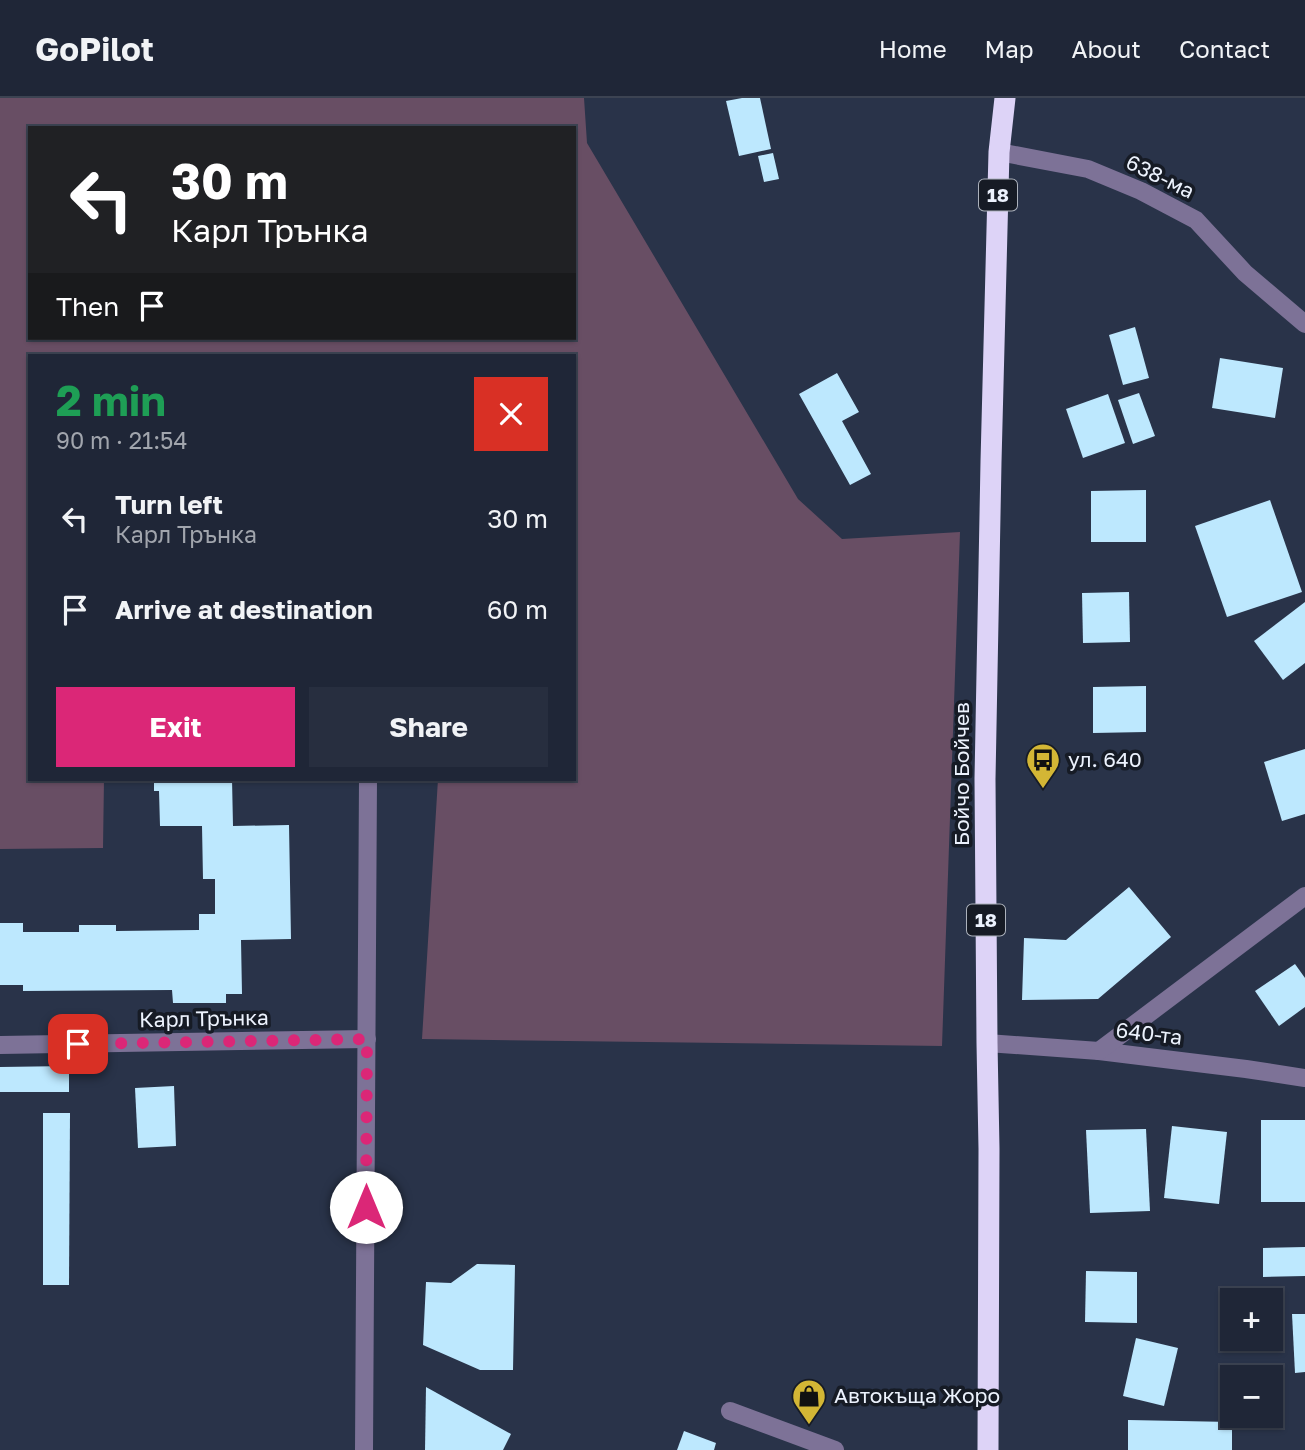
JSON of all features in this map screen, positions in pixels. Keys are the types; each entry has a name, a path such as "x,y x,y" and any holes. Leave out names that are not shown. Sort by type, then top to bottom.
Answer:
{"highway":[{"name":"Бойчо Бойчев","path":"988,1450 989,1149 985,779 999,152 1005,98"}],"street":[{"name":"638-ма","path":"999,152 1088,169 1141,191 1196,220 1245,272 1305,324"},
{"path":"364,1450 368,781"},
{"path":"1099,1051 1305,896"},
{"name":"Карл Трънка","path":"0,1045 367,1039"},
{"name":"640-та","path":"987,1042 1099,1051 1305,1078"},
{"path":"730,1411 835,1450"}],"shaded area":[{"path":"0,98 584,98 587,143 798,499 842,539 960,532 942,1046 422,1039 438,781 576,781 576,354 28,354 28,781 104,781 103,848 0,849"}],"building":[{"path":"760,98 771,149 739,156 726,101"},
{"path":"773,153 779,179 764,182 758,156"},
{"path":"1135,327 1149,378 1123,385 1109,335"},
{"path":"1220,358 1283,368 1275,418 1212,408"},
{"path":"837,373 859,412 842,421 871,474 850,485 799,394"},
{"path":"1139,393 1155,436 1133,444 1118,400"},
{"path":"1108,394 1125,443 1083,458 1066,409"},
{"path":"1146,490 1146,542 1091,542 1091,491"},
{"path":"1270,500 1302,592 1227,617 1195,526"},
{"path":"1129,592 1130,642 1083,643 1082,593"},
{"path":"1305,602 1305,663 1283,680 1254,641"},
{"path":"1146,686 1146,732 1093,733 1093,687"},
{"path":"1305,749 1305,814 1282,821 1264,762"},
{"path":"154,781 232,781 233,826 289,825 291,939 241,940 242,994 226,994 226,1003 173,1003 172,990 23,991 23,985 0,985 0,923 23,923 23,932 79,932 79,925 116,925 116,931 199,930 199,914 215,914 215,879 203,879 202,826 160,826 159,791 154,791"},
{"path":"1129,887 1171,937 1098,999 1022,1000 1024,938 1066,940"},
{"path":"1295,964 1305,978 1305,1007 1279,1026 1255,991"},
{"path":"69,1066 69,1092 0,1092 0,1067"},
{"path":"174,1086 176,1146 138,1148 135,1088"},
{"path":"43,1113 70,1113 69,1285 43,1285"},
{"path":"1261,1120 1305,1120 1305,1202 1261,1202"},
{"path":"1172,1126 1227,1132 1219,1204 1164,1198"},
{"path":"1146,1129 1150,1211 1090,1213 1086,1130"},
{"path":"1305,1247 1305,1276 1263,1277 1263,1248"},
{"path":"477,1264 515,1265 513,1370 480,1370 423,1345 426,1282 451,1283"},
{"path":"1086,1271 1137,1272 1137,1323 1085,1322"},
{"path":"1292,1314 1305,1314 1305,1372 1295,1373"},
{"path":"1136,1338 1178,1348 1164,1406 1123,1396"},
{"path":"426,1387 511,1434 503,1450 425,1450"},
{"path":"1128,1420 1220,1422 1220,1428 1232,1428 1232,1450 1128,1450"},
{"path":"684,1431 716,1443 714,1450 677,1450"}],"place":[{"name":"ул. 640","path":"1043,790"},
{"name":"Автокъща Жоро","path":"809,1426"}],"route":[{"path":"78,1044 367,1039 366,1207"}]}
